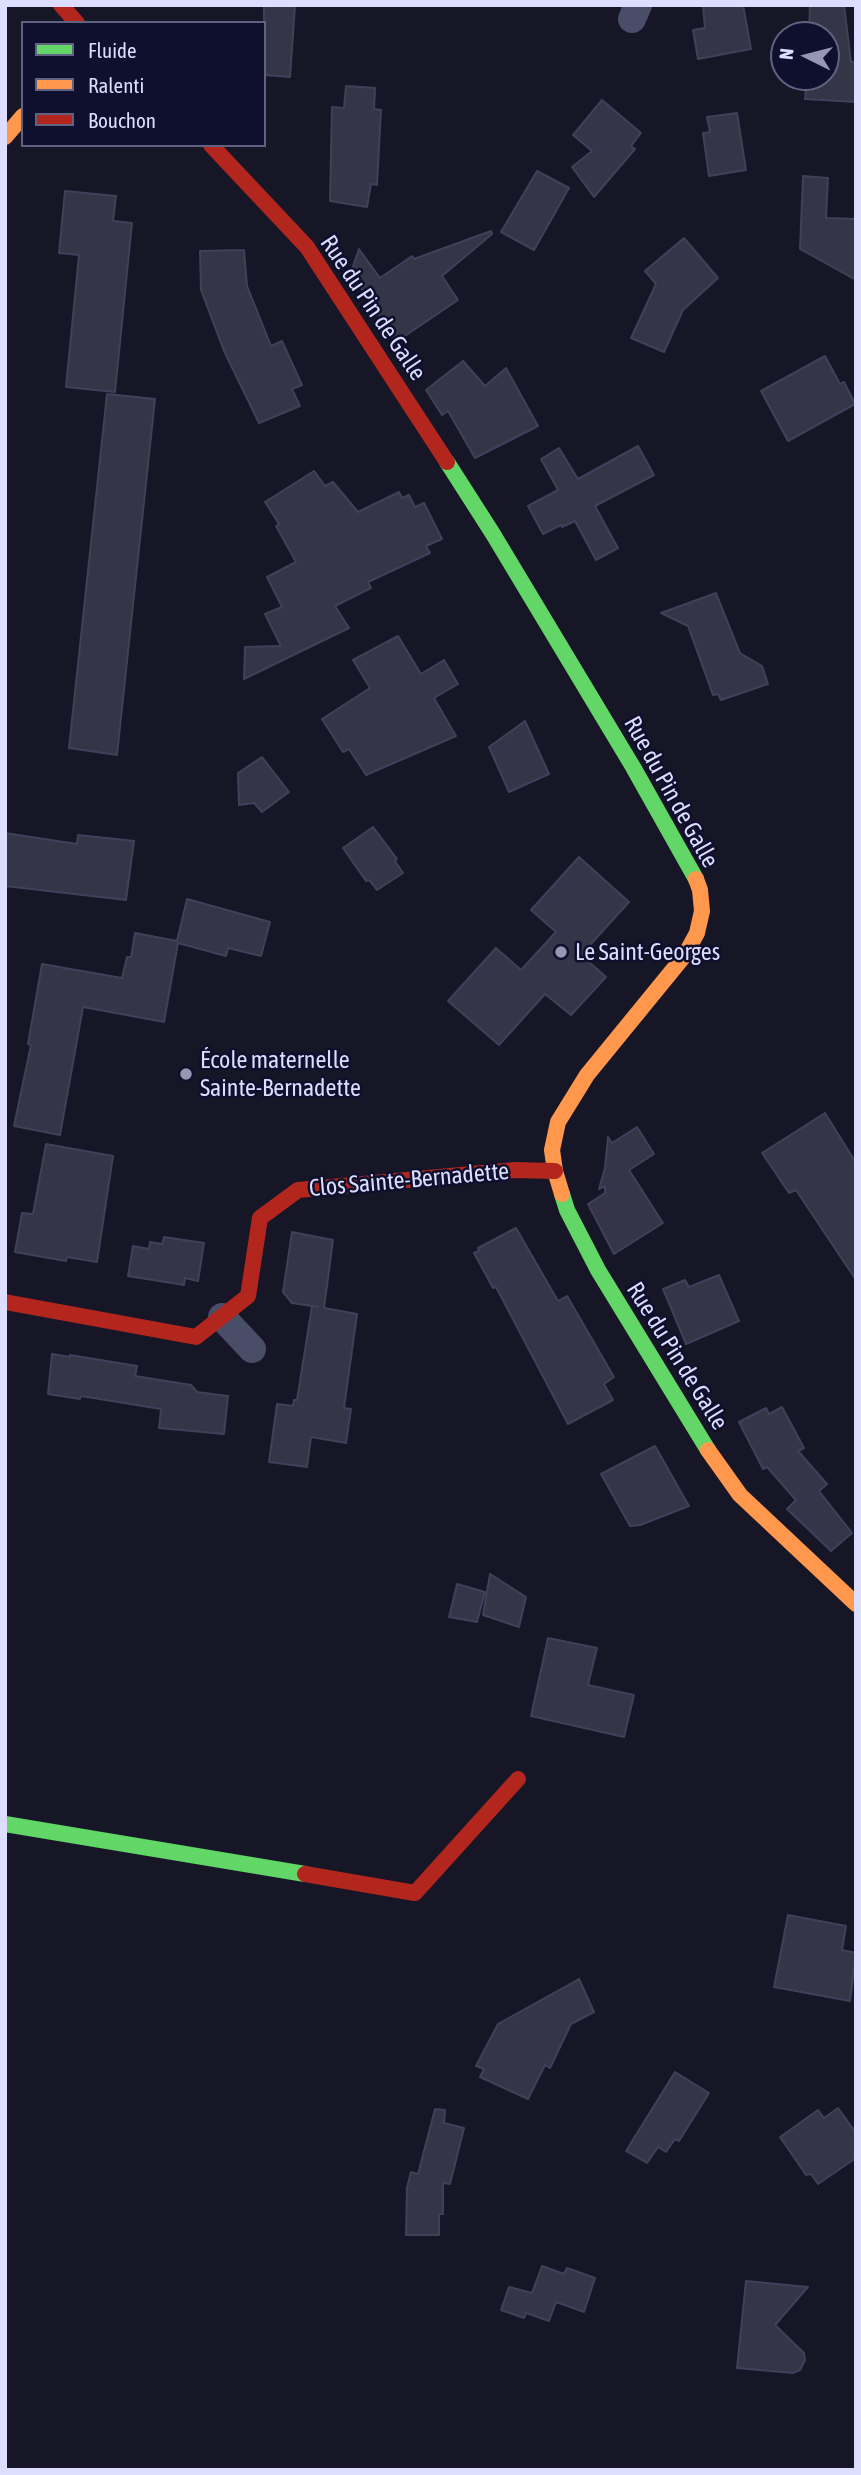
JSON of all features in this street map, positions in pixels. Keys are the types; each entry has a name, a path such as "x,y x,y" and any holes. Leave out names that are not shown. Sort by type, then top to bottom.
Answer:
{"street":[{"path":"61,5 76,21"},
{"path":"5,137 18,112"},
{"name":"Rue du Pin de Galle","path":"213,147 307,247 320,265 493,534 692,871 700,890 702,911 697,933 685,955 587,1076 558,1122 552,1150 555,1171 567,1210 598,1270 710,1453 740,1495 856,1604"},
{"name":"Clos Sainte-Bernadette","path":"5,1302 196,1337 248,1296 260,1218 298,1190 515,1170 555,1171"},
{"path":"222,1317 251,1349"},
{"path":"5,1824 415,1893 518,1779"}],"building":[{"path":"264,5 295,5 290,77 266,75"},
{"path":"703,5 743,5 751,49 698,59 693,30 705,28"},
{"path":"810,5 844,5 851,62 856,62 856,102 805,99 806,91 840,91 840,21 809,21"},
{"path":"346,86 375,88 374,109 381,110 377,185 371,184 367,207 330,201 332,107 344,108"},
{"path":"602,100 641,133 631,146 635,149 594,197 572,167 592,151 573,135"},
{"path":"737,113 746,170 709,176 703,133 710,132 707,117"},
{"path":"537,171 569,188 534,250 501,232"},
{"path":"803,176 828,178 826,218 856,219 856,280 800,249"},
{"path":"65,191 116,196 113,221 132,223 115,392 66,387 79,255 59,253"},
{"path":"491,231 492,234 442,276 458,300 396,342 351,272 359,249 380,278 412,256 414,259"},
{"path":"684,238 718,278 683,310 664,352 631,338 656,284 645,271"},
{"path":"244,250 247,286 271,346 282,341 302,385 292,389 300,406 259,423 224,351 201,290 200,251"},
{"path":"825,356 840,384 844,382 855,404 788,441 761,391"},
{"path":"463,361 485,386 506,368 538,426 475,458 448,411 442,415 426,390"},
{"path":"107,394 155,399 117,755 69,748"},
{"path":"638,446 654,475 595,506 618,548 596,560 575,521 543,534 528,506 558,490 541,459 559,448 578,479"},
{"path":"314,471 325,486 333,482 358,512 399,492 402,498 409,495 415,507 424,503 442,539 426,546 430,553 368,582 371,588 335,606 349,628 244,679 245,647 281,646 265,614 282,607 267,577 296,562 276,526 279,524 265,502"},
{"path":"716,593 740,653 762,666 768,684 721,700 718,694 713,695 688,626 661,613"},
{"path":"398,636 421,674 444,660 458,684 434,698 456,736 366,775 349,749 343,752 322,719 370,688 353,660"},
{"path":"525,721 549,774 509,792 489,747"},
{"path":"262,757 289,792 262,812 254,803 239,805 238,773"},
{"path":"373,827 397,859 395,861 403,873 377,890 369,880 366,881 343,848"},
{"path":"5,833 77,844 78,835 134,841 126,900 5,886"},
{"name":"Le Saint-Georges","path":"579,857 629,902 581,955 606,977 571,1015 545,994 499,1045 448,1001 496,948 521,970 556,932 531,910"},
{"path":"187,899 270,922 261,956 228,948 226,956 178,943 164,1022 83,1007 60,1135 14,1126 31,1045 28,1044 42,964 122,978 127,957 131,957 135,933 177,941"},
{"path":"825,1113 856,1163 856,1280 796,1190 789,1193 762,1153"},
{"path":"637,1127 654,1154 629,1170 663,1223 614,1254 588,1204 605,1193 605,1186 599,1189 605,1168 608,1137 612,1143"},
{"path":"46,1144 113,1156 97,1262 67,1257 66,1261 15,1252 22,1213 33,1214"},
{"path":"516,1228 558,1301 567,1296 614,1377 604,1384 613,1400 568,1424 496,1287 493,1288 474,1253 479,1251 478,1248"},
{"path":"292,1232 333,1240 324,1308 357,1314 344,1408 351,1409 346,1443 311,1437 307,1467 269,1462 277,1404 293,1406 294,1400 297,1400 312,1306 292,1303 283,1292"},
{"path":"164,1237 204,1243 198,1281 185,1278 184,1285 128,1276 133,1246 149,1249 150,1242 162,1244"},
{"path":"719,1275 739,1321 686,1344 663,1289 685,1280 689,1287"},
{"path":"52,1354 137,1366 135,1376 191,1385 197,1392 228,1396 224,1434 159,1428 161,1409 81,1396 80,1399 48,1394"},
{"path":"782,1407 804,1448 798,1451 827,1484 819,1491 852,1533 831,1551 787,1509 796,1500 767,1467 763,1469 739,1422 766,1408 769,1414"},
{"path":"655,1446 689,1506 640,1525 630,1526 601,1474"},
{"path":"490,1574 526,1597 519,1627 483,1615"},
{"path":"457,1584 485,1592 477,1622 449,1617"},
{"path":"548,1638 597,1648 588,1685 634,1695 624,1737 531,1716"},
{"path":"788,1915 846,1926 842,1950 856,1953 850,2001 774,1987"},
{"path":"579,1979 594,2012 571,2024 550,2068 545,2065 528,2099 480,2077 484,2069 476,2066 498,2024"},
{"path":"675,2072 709,2093 679,2141 675,2139 666,2152 658,2147 647,2163 626,2151"},
{"path":"838,2108 856,2133 856,2158 818,2184 811,2174 806,2175 780,2137 818,2110 824,2118"},
{"path":"435,2109 445,2110 444,2123 464,2128 450,2184 443,2183 443,2214 439,2214 439,2235 406,2235 407,2188 411,2172 418,2174"},
{"path":"542,2266 564,2274 567,2268 595,2278 584,2312 556,2302 549,2321 526,2313 524,2318 501,2310 509,2287 532,2293"},
{"path":"746,2281 808,2287 775,2325 804,2353 805,2360 800,2370 793,2373 737,2368"}],"traffic: fast":[{"path":"447,462 633,767 696,879"},
{"path":"562,1194 567,1210 598,1270 708,1450"},
{"path":"5,1824 305,1874"}],"traffic: slow":[{"path":"5,137 21,118"},
{"path":"562,1194 552,1150 558,1122 587,1075 685,955 697,933 702,911 696,879"},
{"path":"708,1450 740,1495 856,1604"}],"traffic: jam":[{"path":"61,5 75,21"},
{"path":"213,147 307,247 447,462"},
{"path":"5,1302 196,1337 248,1296 260,1218 298,1190 515,1170 555,1171"},
{"path":"305,1874 415,1893 518,1779"}],"place":[{"name":"Le Saint-Georges","path":"561,952"},
{"name":"École maternelle Sainte-Bernadette","path":"186,1074"}]}
